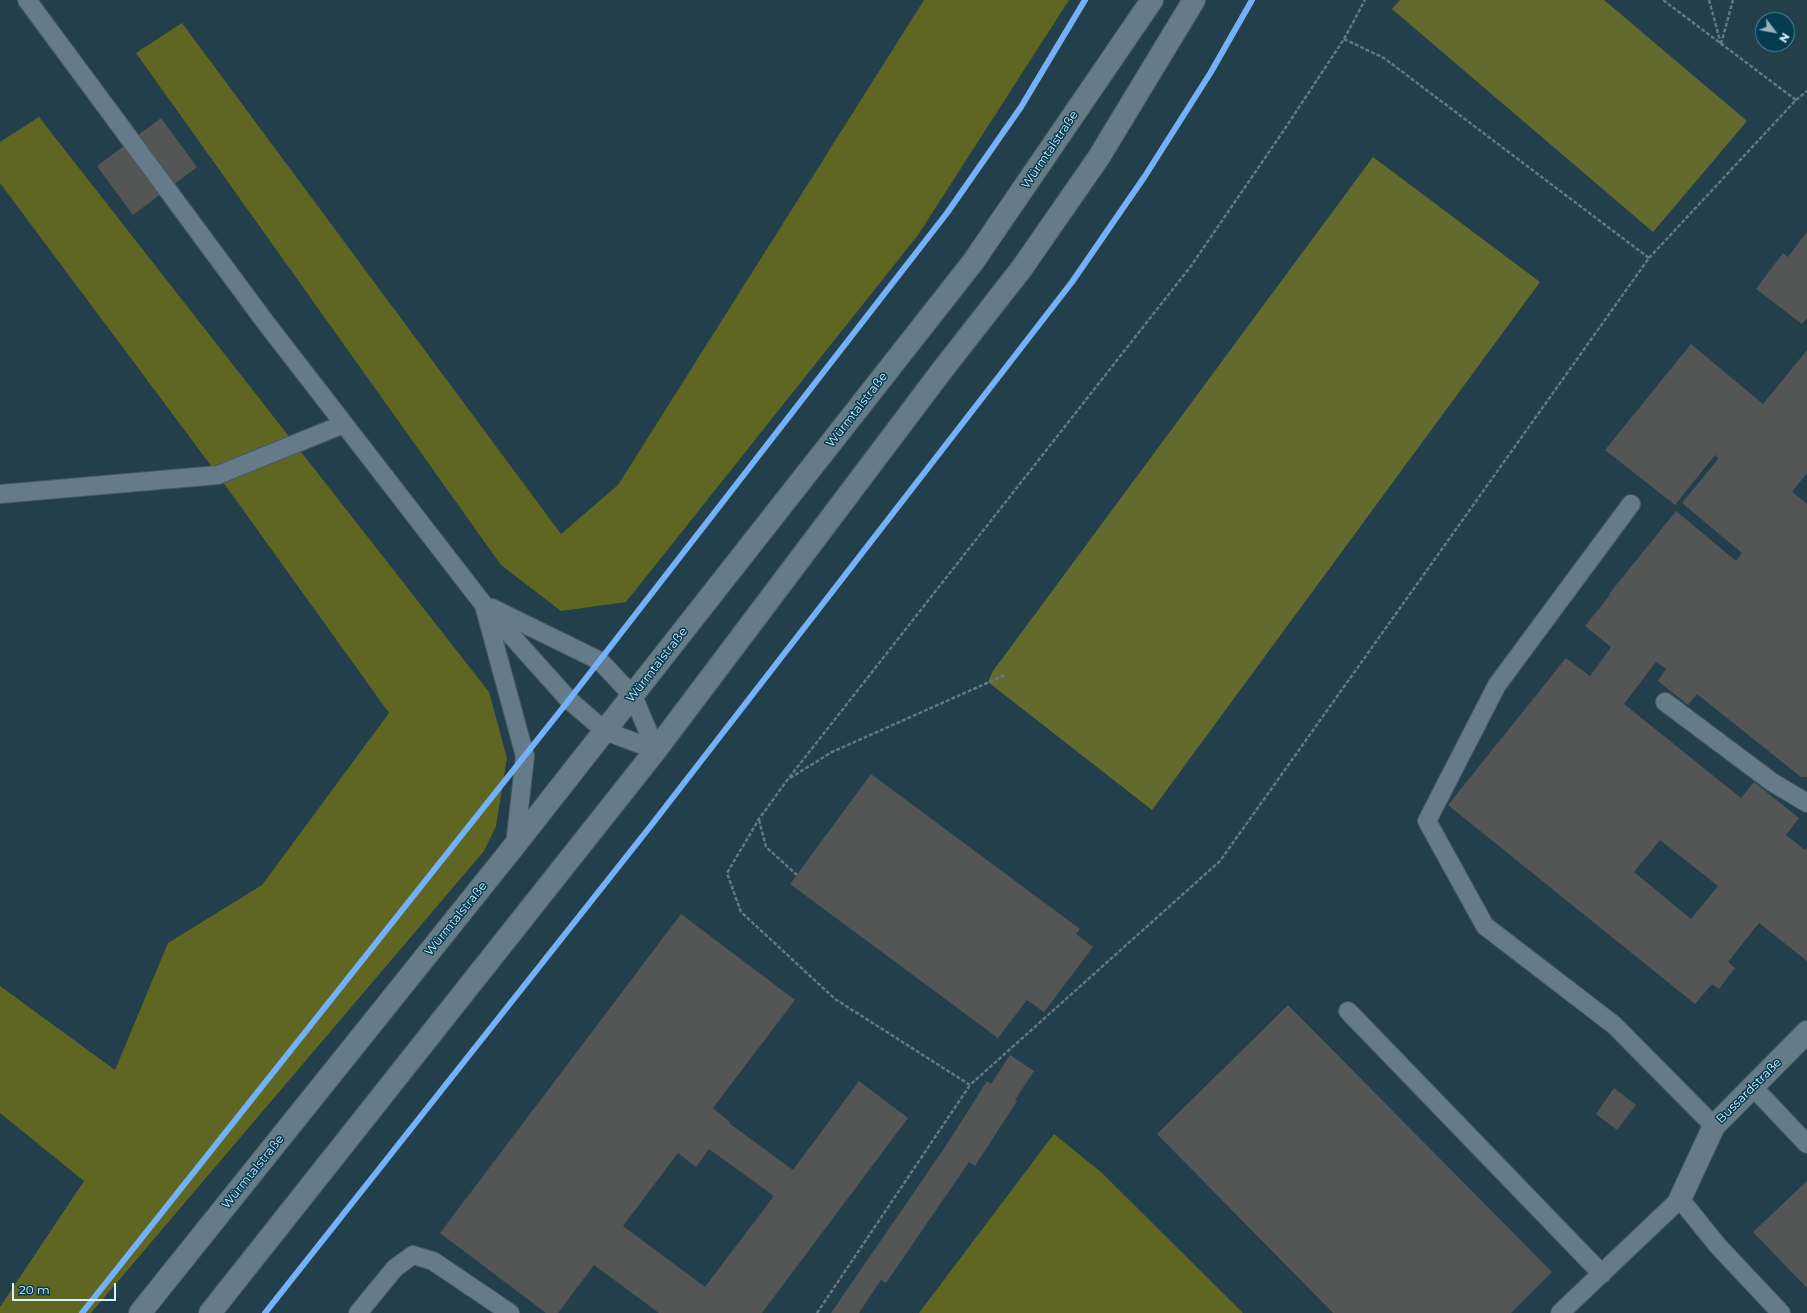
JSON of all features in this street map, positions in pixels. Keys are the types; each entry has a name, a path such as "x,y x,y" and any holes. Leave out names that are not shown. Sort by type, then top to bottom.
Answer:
{"main road":[{"name":"Würmtalstraße","path":"140,1313 515,845 973,262 1152,0"},
{"path":"210,1313 656,750 940,373 1022,268 1099,157 1194,0"},
{"name":"Bussardstraße","path":"1680,1199 1714,1126 1807,1032"}],"lane":[{"path":"27,0 266,323 484,605 569,700 605,731 656,750"},
{"path":"0,494 218,475 344,424"},
{"path":"1631,504 1497,685 1428,821 1485,926 1614,1024 1714,1126"},
{"path":"484,605 600,661 633,696 656,750"},
{"path":"484,605 525,756 515,845"},
{"path":"1665,702 1772,782 1807,803"},
{"path":"1348,1011 1602,1274"},
{"path":"1753,1087 1807,1144"},
{"path":"1560,1313 1680,1199 1718,1246 1781,1313"},
{"path":"358,1313 395,1268 413,1255 433,1261 510,1313"}],"path":[{"path":"970,1085 835,999 741,912 727,873 759,819 788,779 1190,266 1282,133 1344,39 1365,0"},
{"path":"1663,0 1796,100"},
{"path":"1709,0 1721,44"},
{"path":"1721,44 1732,0"},
{"path":"1344,39 1384,58 1649,258"},
{"path":"818,1313 970,1085 1220,861 1649,258 1796,100 1807,91"},
{"path":"788,779 832,752 1005,675"},
{"path":"759,819 766,847 797,874"}],"green space":[{"path":"924,0 1069,0 918,235 626,602 561,611 501,565 136,53 182,23 561,534 618,485"},
{"path":"1400,0 1604,0 1747,121 1653,232 1392,9"},
{"path":"39,117 489,692 507,758 496,826 484,851 91,1313 0,1313 0,1307 84,1181 0,1113 0,986 115,1070 168,943 262,885 389,713 218,475 0,183 0,142"},
{"path":"1373,157 1540,282 1152,810 988,682 993,671"},
{"path":"1054,1134 1102,1173 1243,1313 919,1313"}],"building":[{"path":"161,118 197,167 133,215 97,166"},
{"path":"1807,232 1807,318 1802,324 1756,289 1783,253 1788,257"},
{"path":"1691,344 1763,404 1807,350 1807,473 1792,492 1807,504 1807,777 1801,777 1697,694 1688,705 1658,681 1666,669 1656,662 1624,704 1741,798 1754,782 1799,818 1786,835 1805,850 1807,847 1807,961 1759,923 1728,962 1735,968 1719,989 1712,984 1695,1004 1448,805 1566,658 1590,676 1611,647 1585,626 1676,511 1736,561 1742,553 1682,503 1719,458 1715,455 1675,505 1605,450","holes":["1660,840 1718,886 1691,919 1634,872"]},
{"path":"871,774 1080,929 1076,934 1093,947 1044,1012 1027,1000 998,1038 790,884"},
{"path":"681,914 795,1000 713,1108 730,1122 729,1123 793,1170 859,1081 908,1118 762,1313 659,1313 594,1265 558,1313 546,1313 440,1233","holes":["709,1149 774,1196 705,1287 623,1226 678,1153 696,1167"]},
{"path":"1288,1005 1552,1272 1511,1313 1333,1313 1157,1134"},
{"path":"1010,1055 1034,1071 1015,1100 1017,1101 975,1166 969,1162 886,1283 881,1280 859,1313 831,1313 945,1147 987,1081 991,1084"},
{"path":"1614,1088 1636,1105 1617,1130 1596,1114"},
{"path":"1807,1181 1807,1288 1753,1232"}],"cycle path":[{"path":"82,1313 569,700 947,213 1021,107 1085,0"},
{"path":"265,1313 653,823 1072,282 1145,176 1211,72 1252,0"}]}
